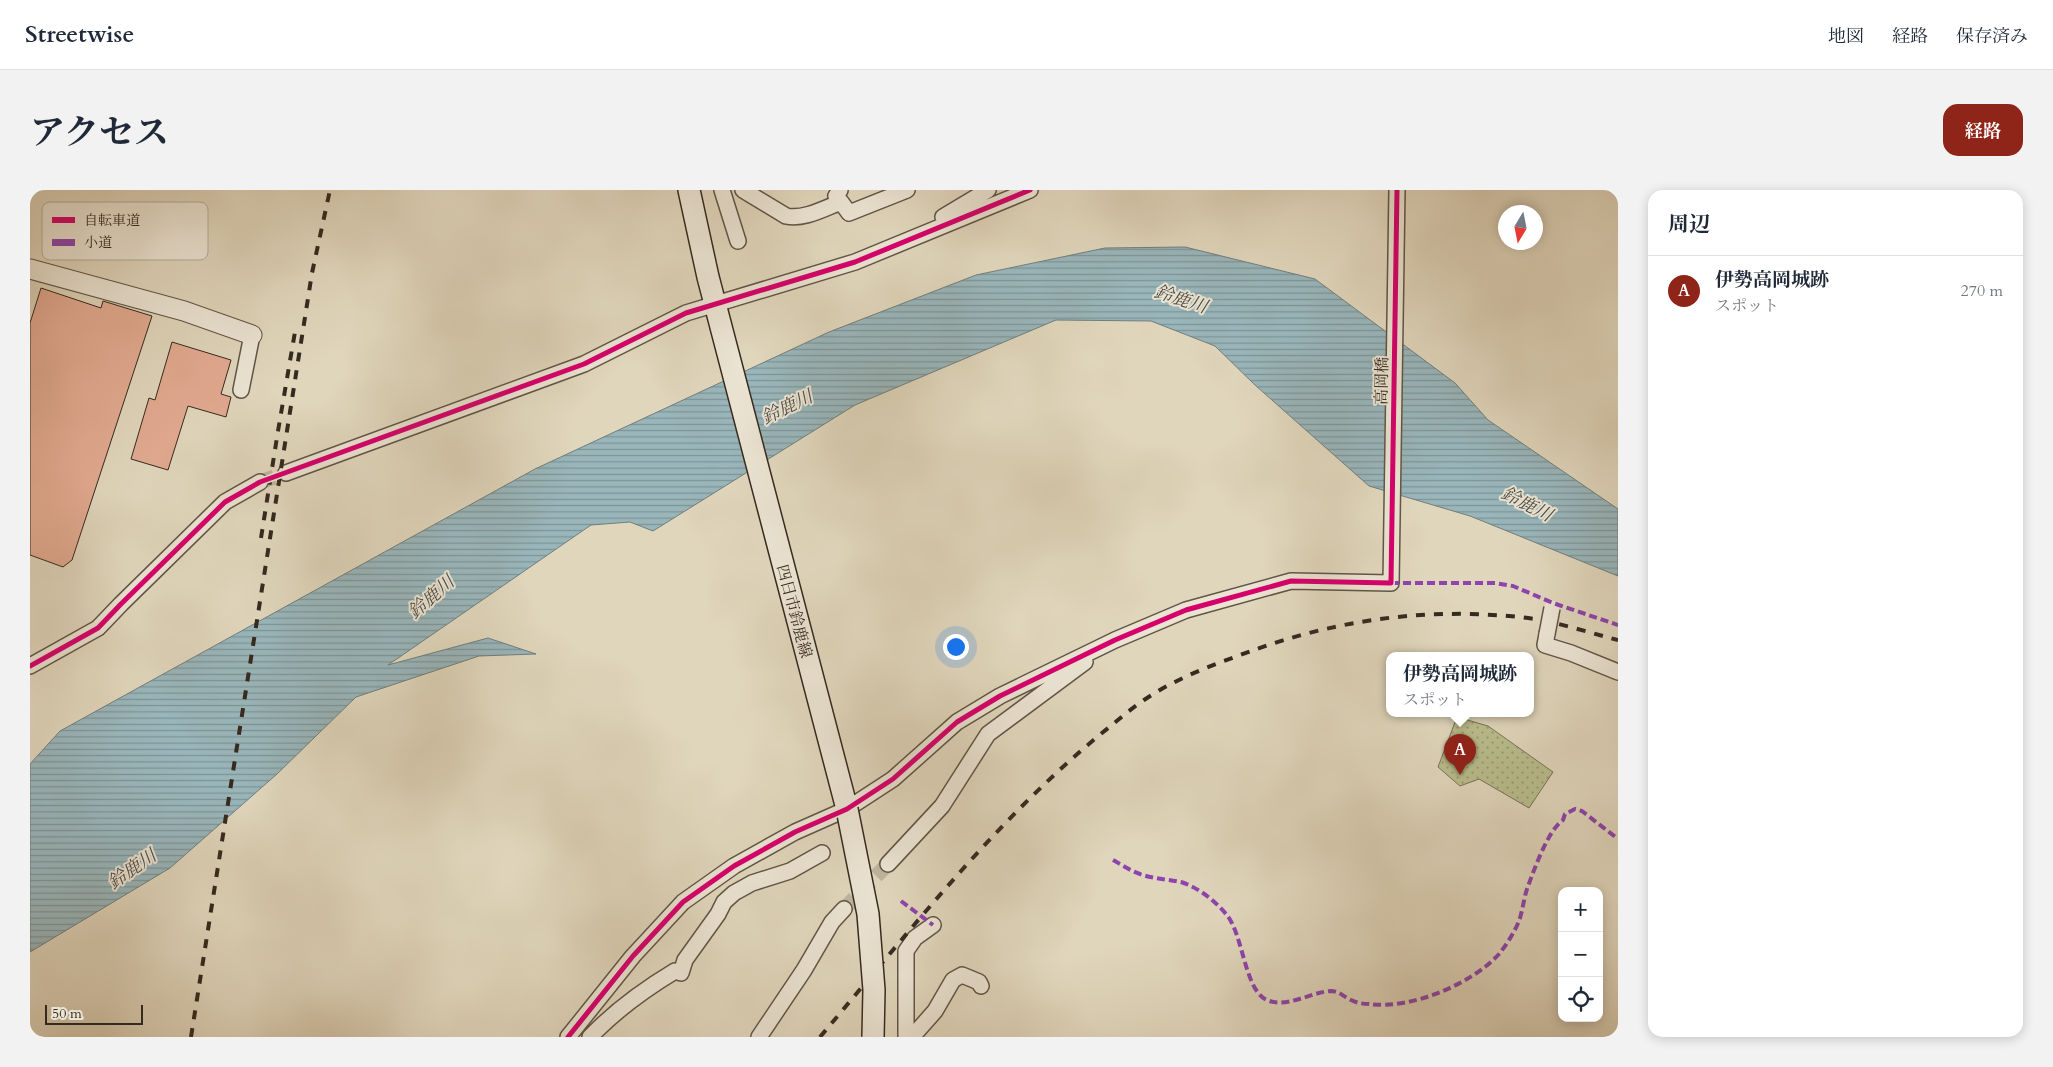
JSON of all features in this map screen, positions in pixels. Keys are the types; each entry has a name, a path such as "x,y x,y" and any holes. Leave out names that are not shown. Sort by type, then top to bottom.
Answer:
{"main road":[{"name":"四日市鈴鹿線","path":"689,190 716,308 844,799 868,914 874,990 872,1037"}],"street":[{"path":"722,190 738,241"},
{"path":"743,190 792,218 802,216 841,196 849,213 907,190"},
{"path":"899,243 988,190"},
{"path":"286,473 584,364 686,312 716,308 855,262 1030,190"},
{"name":"高岡橋","path":"1115,640 1186,610 1291,581 1391,584 1397,190"},
{"path":"30,269 184,311 252,335 241,390"},
{"path":"30,666 98,628 225,502 260,482"},
{"path":"1552,606 1545,645 1571,653 1618,672"},
{"path":"568,1037 632,956 683,902 734,866 795,832 844,799 893,779 957,722 1000,696 1115,640"},
{"path":"888,864 942,806 988,734 1115,640"},
{"path":"590,1037 605,1021 664,978 675,971 681,973 685,960 718,914 724,902 734,893 752,883 790,870 822,854"},
{"path":"759,1037 804,970 832,922 844,909"},
{"path":"906,1037 906,951 916,938 933,925"},
{"path":"912,1037 935,1011 952,980 962,975 979,982 981,986"}],"green space":[{"path":"1457,717 1488,726 1553,772 1529,808 1479,779 1460,786 1438,767"}],"water":[{"name":"鈴鹿川","path":"1185,247 1315,279 1455,383 1488,420 1618,509 1618,576 1470,516 1369,486 1255,385 1215,346 1151,321 1056,320 855,405 653,531 630,522 591,525 388,665 488,638 536,654 479,656 356,697 277,774 170,868 30,952 30,764 60,731 535,469 829,332 976,275 1105,248"}],"building":[{"path":"41,288 101,308 103,301 152,316 72,560 63,567 30,555 30,323"},
{"path":"172,342 231,360 221,394 231,397 226,417 188,406 168,470 131,459 149,398 155,400"}],"tunnel":[{"path":"260,482 286,473"},
{"path":"844,909 888,864"}],"railway":[{"path":"191,1037 312,273 330,190"},
{"path":"261,538 296,326"},
{"path":"820,1037 954,879 1025,803 1063,767 1128,712 1155,693 1177,681 1223,661 1305,634 1340,626 1410,616 1482,614 1519,617 1556,623 1618,640"}],"marked path":[{"path":"1391,583 1495,583 1513,586 1553,603 1618,625"},
{"path":"1113,860 1145,876 1181,882 1200,891 1216,904 1232,923 1252,983 1258,993 1265,999 1281,1003 1334,991 1358,1003 1385,1005 1421,999 1457,985 1487,965 1499,954 1518,923 1527,889 1542,851 1552,832 1563,820 1565,814 1575,809 1582,811 1618,839"},
{"path":"901,901 933,925"}],"cycle path":[{"path":"30,666 98,628 225,502 260,482 584,364 686,313 855,262 1030,190"},
{"path":"568,1037 633,956 683,902 734,866 795,832 847,809 893,779 957,722 1000,696 1115,640 1186,610 1291,581 1391,583 1397,190"}],"place":[{"name":"伊勢高岡城跡","path":"1460,775"}]}
